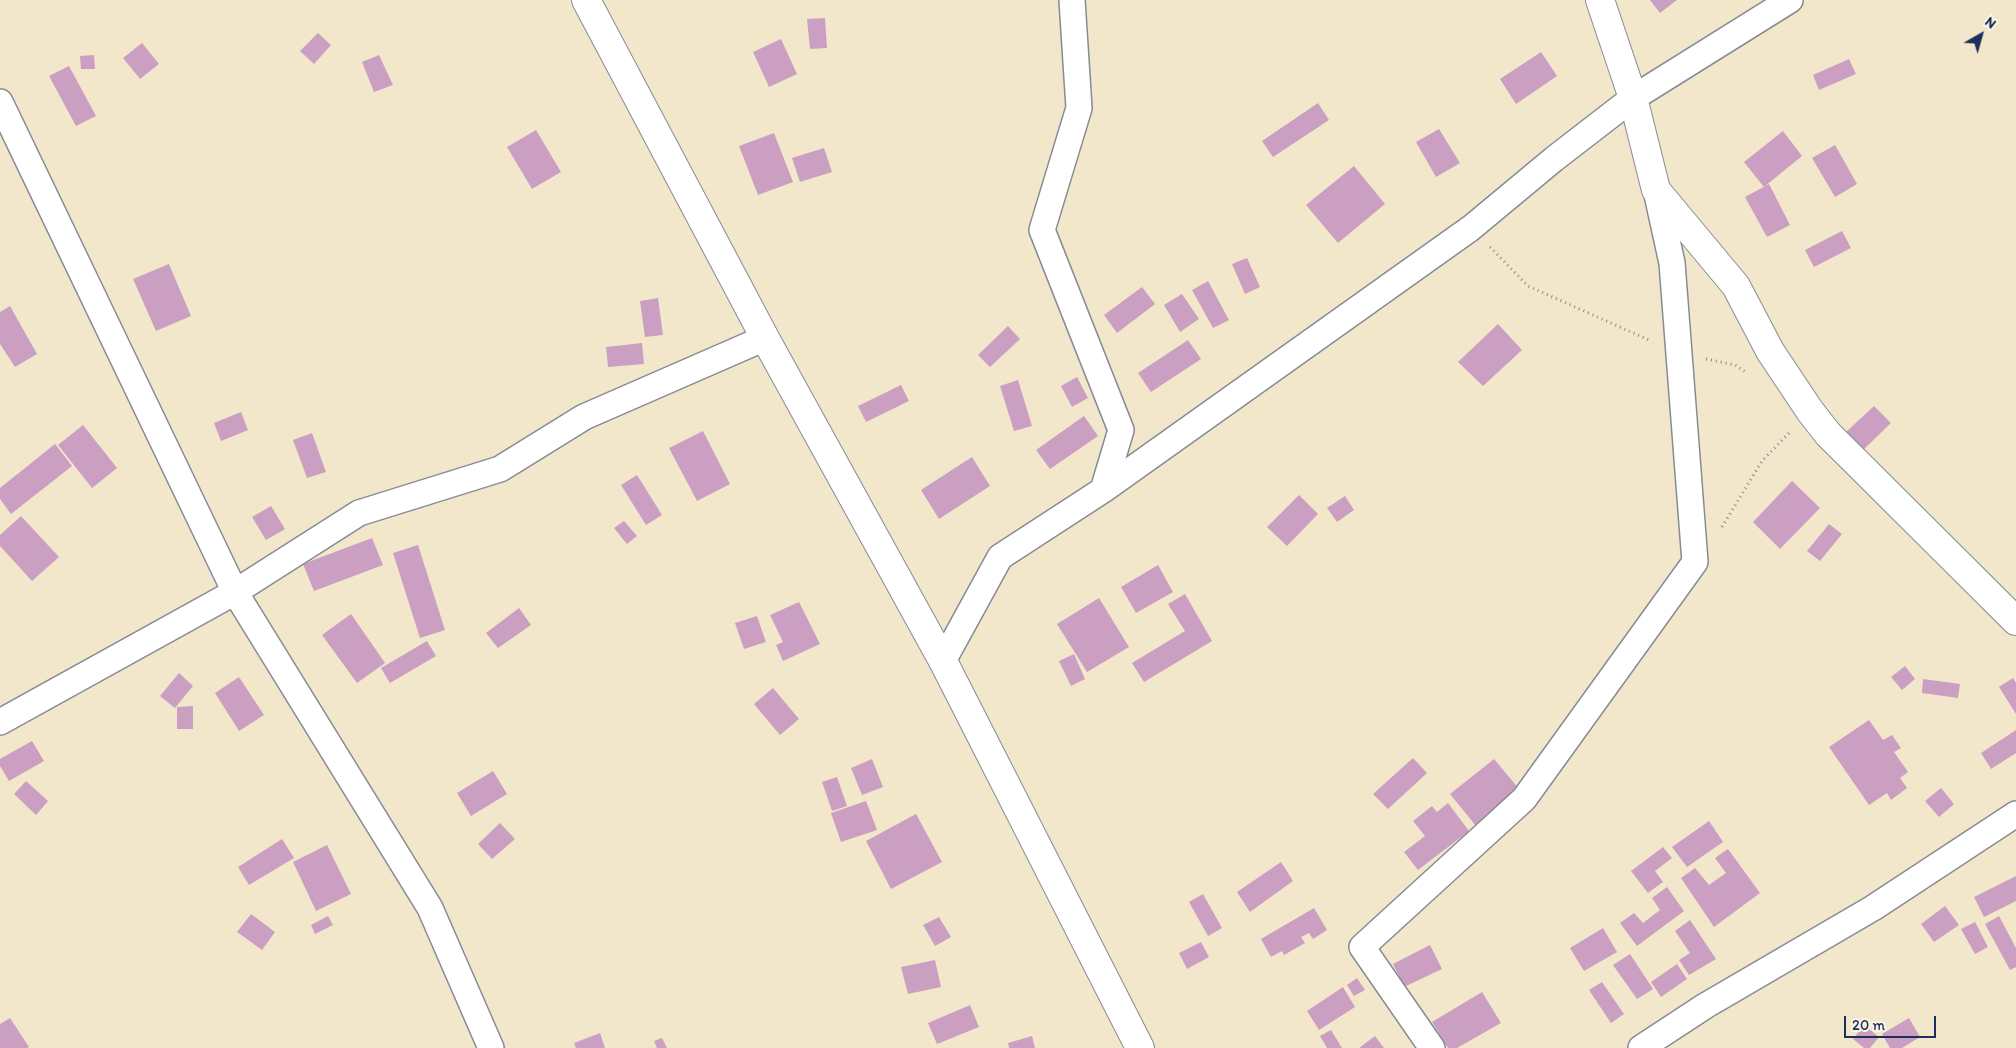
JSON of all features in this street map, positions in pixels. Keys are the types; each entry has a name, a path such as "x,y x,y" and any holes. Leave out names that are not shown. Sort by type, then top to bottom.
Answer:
{"street":[{"path":"586,0 765,338 944,661 1140,1048"},
{"path":"1072,0 1079,108 1042,230 1122,430 1103,490"},
{"path":"1432,1048 1362,947 1524,799 1695,562 1672,263 1633,98 1600,0"},
{"path":"944,661 1000,557 1103,490 1472,228 1633,98 1790,0"},
{"path":"0,102 235,592 430,908 491,1048"},
{"path":"1656,190 1736,286 1770,351 1810,411 1828,434 2016,621"},
{"path":"0,722 235,592 360,513 500,469 584,417 765,338"},
{"path":"1641,1048 1705,1006 1873,908 2016,814"}],"path":[{"path":"1472,228 1528,286 1679,354 1735,365 1754,378"},
{"path":"1695,562 1728,518 1762,461 1810,411"}],"building":[{"path":"1650,0 1677,0 1660,13"},
{"path":"825,18 827,48 810,49 807,19"},
{"path":"318,33 331,45 314,64 300,51"},
{"path":"781,39 797,74 769,87 753,52"},
{"path":"142,43 159,64 140,79 123,58"},
{"path":"1541,52 1557,76 1516,104 1500,79"},
{"path":"94,55 95,69 81,69 80,56"},
{"path":"379,55 393,85 374,92 362,62"},
{"path":"1849,59 1856,74 1819,90 1813,75"},
{"path":"69,66 96,116 76,126 49,76"},
{"path":"1318,103 1329,120 1273,157 1262,141"},
{"path":"1439,129 1460,163 1436,177 1416,142"},
{"path":"536,130 561,172 532,189 507,147"},
{"path":"1783,131 1802,156 1764,187 1744,162"},
{"path":"774,133 793,182 758,195 739,146"},
{"path":"1835,145 1857,184 1835,197 1812,158"},
{"path":"824,148 832,172 800,182 792,158"},
{"path":"1354,166 1385,204 1338,243 1306,205"},
{"path":"1769,184 1790,225 1767,237 1745,197"},
{"path":"1842,231 1851,248 1814,267 1805,250"},
{"path":"1247,258 1260,287 1245,294 1232,264"},
{"path":"169,264 191,316 156,331 133,279"},
{"path":"1208,281 1229,320 1213,328 1192,290"},
{"path":"1142,287 1155,304 1117,333 1104,315"},
{"path":"1182,294 1199,319 1180,332 1164,305"},
{"path":"658,298 663,335 645,337 640,301"},
{"path":"10,306 37,354 15,367 0,344 0,312"},
{"path":"1498,324 1522,350 1483,386 1458,362"},
{"path":"1008,326 1020,339 990,367 978,355"},
{"path":"1188,340 1201,359 1151,392 1138,373"},
{"path":"642,343 644,364 608,367 606,347"},
{"path":"1077,377 1088,398 1072,407 1061,386"},
{"path":"1018,380 1032,426 1014,431 1000,386"},
{"path":"901,385 909,401 866,422 858,406"},
{"path":"1874,406 1891,423 1863,450 1846,432"},
{"path":"241,412 248,430 221,441 214,423"},
{"path":"1084,416 1098,436 1050,469 1036,450"},
{"path":"83,425 117,468 92,488 58,445"},
{"path":"703,431 730,484 697,501 669,448"},
{"path":"312,433 326,472 307,478 293,440"},
{"path":"55,444 72,466 11,514 0,499 0,488"},
{"path":"972,457 990,486 939,519 921,490"},
{"path":"637,475 662,515 646,525 621,485"},
{"path":"1792,481 1820,508 1780,549 1753,522"},
{"path":"1299,495 1318,514 1287,546 1267,527"},
{"path":"1345,496 1354,510 1337,522 1327,508"},
{"path":"271,506 285,529 266,540 252,517"},
{"path":"21,516 59,557 32,581 0,546 0,535"},
{"path":"624,521 637,536 627,544 614,528"},
{"path":"1829,524 1842,534 1820,561 1807,551"},
{"path":"372,538 383,565 314,591 303,564"},
{"path":"418,545 445,630 420,638 393,553"},
{"path":"1158,565 1173,592 1136,613 1121,587"},
{"path":"1185,594 1212,641 1144,682 1132,663 1185,631 1168,604"},
{"path":"1099,598 1129,647 1087,672 1057,624"},
{"path":"799,602 820,644 783,661 776,645 783,642 770,615"},
{"path":"519,608 531,625 498,648 486,633"},
{"path":"351,614 385,663 357,683 322,635"},
{"path":"757,616 766,642 744,649 735,623"},
{"path":"427,641 436,656 390,683 381,668"},
{"path":"1074,654 1085,679 1071,686 1059,661"},
{"path":"1905,666 1915,679 1902,690 1891,677"},
{"path":"179,673 193,686 175,708 160,696"},
{"path":"239,677 264,715 239,731 215,693"},
{"path":"2013,678 2016,683 2016,714 1999,687"},
{"path":"1923,679 1960,684 1958,698 1922,693"},
{"path":"773,688 799,719 780,735 754,704"},
{"path":"193,706 193,729 177,729 177,707"},
{"path":"1869,720 1883,740 1892,735 1901,748 1894,752 1908,772 1900,778 1907,788 1891,800 1887,793 1869,805 1829,747"},
{"path":"2016,730 2016,753 1991,769 1981,753"},
{"path":"32,741 44,761 9,781 0,766 0,759"},
{"path":"1413,758 1427,773 1388,809 1373,794"},
{"path":"872,759 883,787 862,795 851,768"},
{"path":"1494,759 1520,790 1476,826 1450,794"},
{"path":"493,771 507,794 471,816 457,793"},
{"path":"837,777 847,806 832,811 822,782"},
{"path":"26,781 48,801 36,815 14,794"},
{"path":"1941,788 1954,804 1939,817 1925,801"},
{"path":"866,801 877,830 841,842 831,813"},
{"path":"1448,803 1469,831 1418,870 1404,852 1425,836 1413,821 1432,806 1437,812"},
{"path":"916,814 942,862 891,889 866,841"},
{"path":"1709,821 1723,842 1687,867 1672,847"},
{"path":"500,823 515,839 492,859 478,844"},
{"path":"282,839 294,858 249,885 238,867"},
{"path":"327,845 351,894 316,911 293,862"},
{"path":"1663,847 1672,858 1655,871 1663,882 1648,893 1631,871"},
{"path":"1728,849 1760,893 1714,927 1681,878 1695,868 1709,885 1726,873 1715,858"},
{"path":"1281,862 1293,881 1250,912 1237,892"},
{"path":"2016,876 2016,901 1984,917 1974,897"},
{"path":"1667,887 1684,911 1637,946 1620,923 1634,913 1643,923 1660,910 1652,898"},
{"path":"1203,894 1222,928 1208,936 1189,902"},
{"path":"1945,906 1959,925 1934,942 1921,924"},
{"path":"1314,908 1327,930 1313,939 1309,933 1301,937 1305,943 1284,955 1282,951 1271,957 1261,939"},
{"path":"251,914 275,932 262,950 237,932"},
{"path":"328,916 333,925 315,934 311,925"},
{"path":"1999,916 2016,948 2016,967 2010,970 1985,924"},
{"path":"939,917 951,937 935,946 923,925"},
{"path":"1690,920 1716,959 1689,975 1679,960 1690,953 1675,931"},
{"path":"1975,922 1988,947 1975,954 1961,929"},
{"path":"1603,928 1617,952 1584,971 1570,948"},
{"path":"1201,942 1209,957 1187,969 1179,953"},
{"path":"1430,945 1442,969 1404,987 1393,964"},
{"path":"1630,954 1653,989 1637,999 1613,965"},
{"path":"935,960 941,987 908,994 901,967"},
{"path":"1677,964 1687,979 1661,997 1651,982"},
{"path":"1357,978 1365,990 1354,996 1347,985"},
{"path":"1602,982 1624,1014 1611,1023 1589,990"},
{"path":"1343,987 1355,1007 1319,1030 1307,1011"},
{"path":"1482,992 1501,1023 1457,1048 1448,1048 1432,1022"},
{"path":"970,1005 979,1027 937,1044 928,1023"},
{"path":"10,1018 29,1047 0,1048 0,1024"},
{"path":"1909,1018 1920,1037 1902,1048 1890,1048 1882,1034"},
{"path":"1864,1025 1879,1037 1870,1048 1864,1048 1853,1039"},
{"path":"1331,1030 1342,1048 1327,1048 1320,1036"},
{"path":"600,1033 605,1048 576,1048 574,1043"},
{"path":"1032,1036 1035,1048 1009,1048 1008,1043"},
{"path":"1375,1036 1384,1048 1359,1048"},
{"path":"662,1038 667,1048 657,1048 654,1041"}]}
